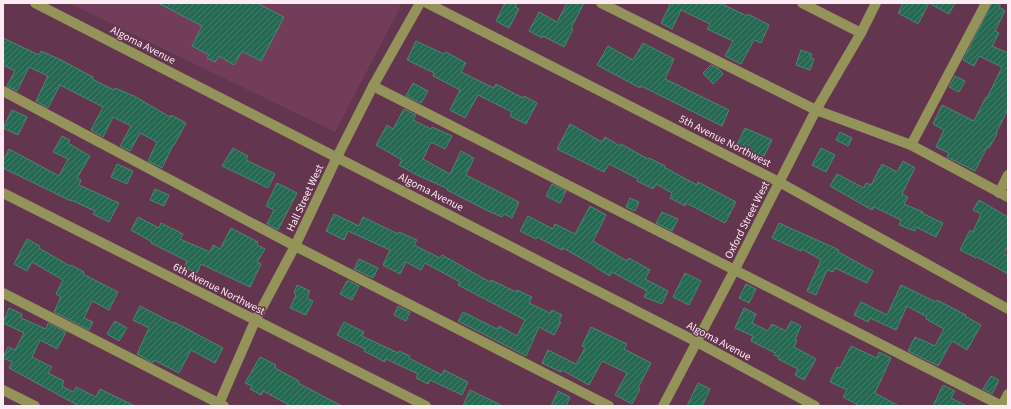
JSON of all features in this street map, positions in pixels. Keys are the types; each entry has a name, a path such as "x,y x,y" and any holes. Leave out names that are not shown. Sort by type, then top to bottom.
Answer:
{"street":[{"name":"Algoma Avenue","path":"35,3 697,342 815,406"},
{"name":"Hall Street West","path":"220,405 255,321 295,246 372,86 420,3"},
{"name":"5th Avenue Northwest","path":"427,3 779,182 1008,309"},
{"path":"601,3 816,110 911,145 1004,195 1008,175"},
{"path":"802,3 862,33"},
{"name":"Oxford Street West","path":"663,406 816,110 862,33 876,3"},
{"path":"911,145 986,3"},
{"path":"372,86 1002,406 1008,394"},
{"path":"3,91 295,246 609,406"},
{"name":"6th Avenue Northwest","path":"3,193 426,406"},
{"path":"3,293 220,405"},
{"path":"3,390 35,406"}],"shaded area":[{"path":"69,3 395,3 401,6 335,132"}],"building":[{"path":"158,3 257,3 284,17 261,61 242,51 234,65 219,56 215,62 207,58 209,55 192,46 202,26"},
{"path":"505,3 517,3 515,7 519,9 509,28 496,21"},
{"path":"567,3 584,3 571,28 573,29 564,47 543,36 542,38 529,31 539,12 557,22"},
{"path":"667,3 720,3 747,16 748,14 769,25 761,43 754,40 741,64 725,56 733,41 707,29 710,24 681,10 672,29 661,23 670,5"},
{"path":"903,3 929,3 918,24 898,13"},
{"path":"929,3 955,3 949,14"},
{"path":"992,3 1001,3 999,7 1005,11 995,31 999,33 992,46 1008,53 1008,109 996,133 997,134 989,148 987,147 975,171 947,157 949,153 936,147 944,130 933,124 942,105 974,121 986,97 987,98 1002,67 979,56 974,66 963,60"},
{"path":"3,38 39,55 41,51 59,59 93,77 92,79 114,90 115,88 134,96 170,117 171,115 186,123 162,168 148,161 157,142 140,133 130,151 120,146 131,126 113,117 103,137 91,130 103,107 60,85 48,108 36,101 48,76 29,67 17,91 7,86 15,71 3,65"},
{"path":"416,41 444,54 446,52 466,63 461,72 494,88 496,84 523,98 524,96 537,103 526,124 510,116 512,112 478,95 465,118 450,110 460,90 433,76 434,73 407,60"},
{"path":"643,43 674,59 665,79 729,110 722,126 641,86 640,88 597,65 608,46 633,60"},
{"path":"801,50 812,54 810,58 814,59 810,70 796,65"},
{"path":"711,65 718,68 723,74 713,84 703,73"},
{"path":"955,76 965,81 959,92 949,87"},
{"path":"413,83 428,91 421,103 406,96"},
{"path":"404,109 416,115 413,120 431,129 432,127 452,136 445,149 431,142 423,159 450,174 461,151 474,158 466,175 519,202 512,218 504,214 502,217 486,210 447,190 448,189 415,174 399,165 402,160 376,145 387,125 393,129"},
{"path":"12,110 27,117 18,135 3,128"},
{"path":"570,124 602,142 605,137 620,146 621,144 648,159 649,158 665,166 664,167 697,185 698,182 736,202 725,223 686,203 685,206 670,198 672,193 656,184 653,189 637,181 638,179 609,164 604,172 557,149"},
{"path":"745,128 772,140 761,162 735,149"},
{"path":"840,132 852,138 848,146 836,140"},
{"path":"62,136 70,140 68,143 90,156 77,178 81,180 79,185 119,203 109,222 93,214 95,211 3,168 3,161 9,149 59,176 68,159 53,152"},
{"path":"233,148 248,156 246,160 275,174 268,188 222,166"},
{"path":"821,148 835,155 826,172 812,165"},
{"path":"903,161 915,168 902,194 908,197 904,204 943,223 936,237 916,227 915,231 899,225 901,220 874,207 872,210 830,186 837,174 864,188 866,183 871,185 882,164 897,172"},
{"path":"117,164 133,171 127,184 111,177"},
{"path":"277,183 297,193 278,230 267,224 274,210 266,206"},
{"path":"552,184 566,191 560,203 546,196"},
{"path":"155,189 169,195 164,206 150,200"},
{"path":"630,198 639,202 635,211 626,207"},
{"path":"979,200 1008,217 1008,246 1004,254 1008,256 1008,274 977,257 976,258 960,250 970,230 973,232 981,214 973,210"},
{"path":"590,206 606,215 593,241 627,261 629,258 650,270 645,279 668,291 662,304 644,297 647,291 612,272 610,276 563,248 562,250 537,237 536,239 520,231 528,216 553,229 555,224 575,234"},
{"path":"662,212 678,219 672,231 656,223"},
{"path":"334,214 359,226 363,217 398,234 399,232 417,240 414,245 440,258 442,255 490,282 491,280 516,292 517,290 532,297 529,303 550,313 552,310 562,315 559,321 561,322 554,335 539,327 526,356 458,321 463,312 497,329 499,326 517,336 525,320 458,285 460,282 425,263 421,270 406,262 400,274 383,265 390,250 348,231 344,240 326,231"},
{"path":"138,217 159,228 161,223 183,234 180,239 210,252 213,245 220,249 231,228 258,242 257,245 265,249 257,262 261,264 250,287 201,264 197,273 184,267 187,261 151,243 152,242 131,230"},
{"path":"779,223 839,250 838,252 873,271 867,283 835,268 833,272 827,270 816,295 807,291 821,260 802,249 801,251 772,238"},
{"path":"27,239 40,246 39,248 70,266 71,265 84,272 83,274 118,292 109,310 92,301 84,318 93,322 89,330 54,312 61,297 56,294 63,280 32,262 27,271 14,264"},
{"path":"359,259 378,268 373,278 354,269"},
{"path":"685,273 701,281 689,305 673,297"},
{"path":"347,281 359,286 352,300 340,294"},
{"path":"746,284 756,289 749,303 739,298"},
{"path":"297,285 310,291 307,298 313,301 306,315 290,308 296,295 294,293"},
{"path":"901,285 936,302 937,300 966,315 965,316 981,325 967,350 952,341 938,366 908,351 915,337 935,346 944,329 926,319 927,317 907,306 896,330 870,318 868,322 854,315 861,302 887,315"},
{"path":"140,306 223,348 215,363 191,350 179,373 154,360 153,363 137,354 149,328 133,320"},
{"path":"398,306 410,312 406,321 394,315"},
{"path":"9,308 22,314 21,318 46,329 48,323 66,332 57,349 40,340 32,357 52,367 48,373 64,381 62,386 73,392 76,387 96,397 100,389 135,406 79,406 9,368 12,362 3,358 8,347 15,350 24,333 3,323"},
{"path":"744,308 756,314 752,323 768,331 772,324 786,331 791,321 801,326 795,339 797,340 794,347 816,359 804,380 795,375 798,369 778,359 779,357 774,355 775,353 751,341 753,336 735,328"},
{"path":"115,321 127,328 119,341 107,334"},
{"path":"344,322 364,332 362,336 398,353 399,351 410,356 409,358 442,375 444,370 468,382 462,395 430,380 428,384 416,378 418,374 386,359 385,362 364,351 365,349 337,335"},
{"path":"591,327 627,344 624,349 651,363 638,388 640,389 632,404 615,395 627,373 602,361 589,385 562,370 561,372 542,363 548,350 576,364 585,348 582,346"},
{"path":"851,346 877,358 879,352 891,358 875,393 899,406 860,406 843,397 847,390 830,382 837,367 840,368"},
{"path":"260,357 276,365 275,368 299,381 298,383 342,406 291,406 263,391 261,395 250,389 252,386 245,383"},
{"path":"991,376 999,380 992,394 983,389"},
{"path":"698,383 710,389 702,406 687,406"},
{"path":"943,385 955,391 951,398 967,406 933,406"},
{"path":"470,390 503,406 463,406"},
{"path":"558,391 570,397 566,406 551,406"}]}
